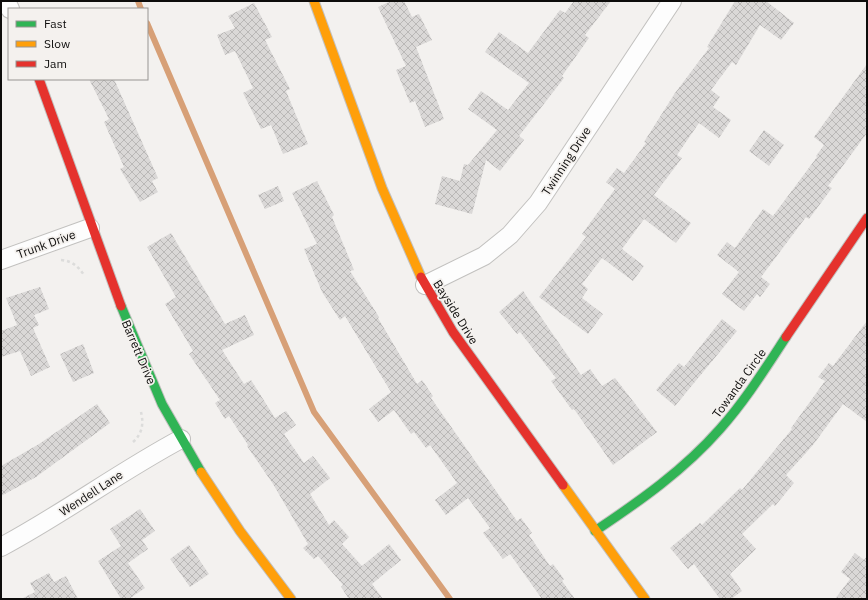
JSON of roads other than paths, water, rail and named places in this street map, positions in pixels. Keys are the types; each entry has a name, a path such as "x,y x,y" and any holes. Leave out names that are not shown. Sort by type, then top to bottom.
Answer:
{"street":[{"name":"Bayside Drive","path":"314,1 381,186 407,249 425,285 453,332 645,599"},
{"name":"Twinning Drive","path":"425,285 484,256 510,235 538,203 672,1"},
{"name":"Barrett Drive","path":"39,80 73,174 90,228 126,322 165,410 194,461 255,550 291,599"},
{"name":"Towanda Circle","path":"596,530 638,503 687,463 720,429 746,397 867,218"},
{"name":"Trunk Drive","path":"1,260 90,228"},
{"name":"Wendell Lane","path":"1,547 35,529 140,461 181,439"}],"waterway":[{"path":"138,1 141,8"},
{"path":"148,25 314,412 450,599"}]}
